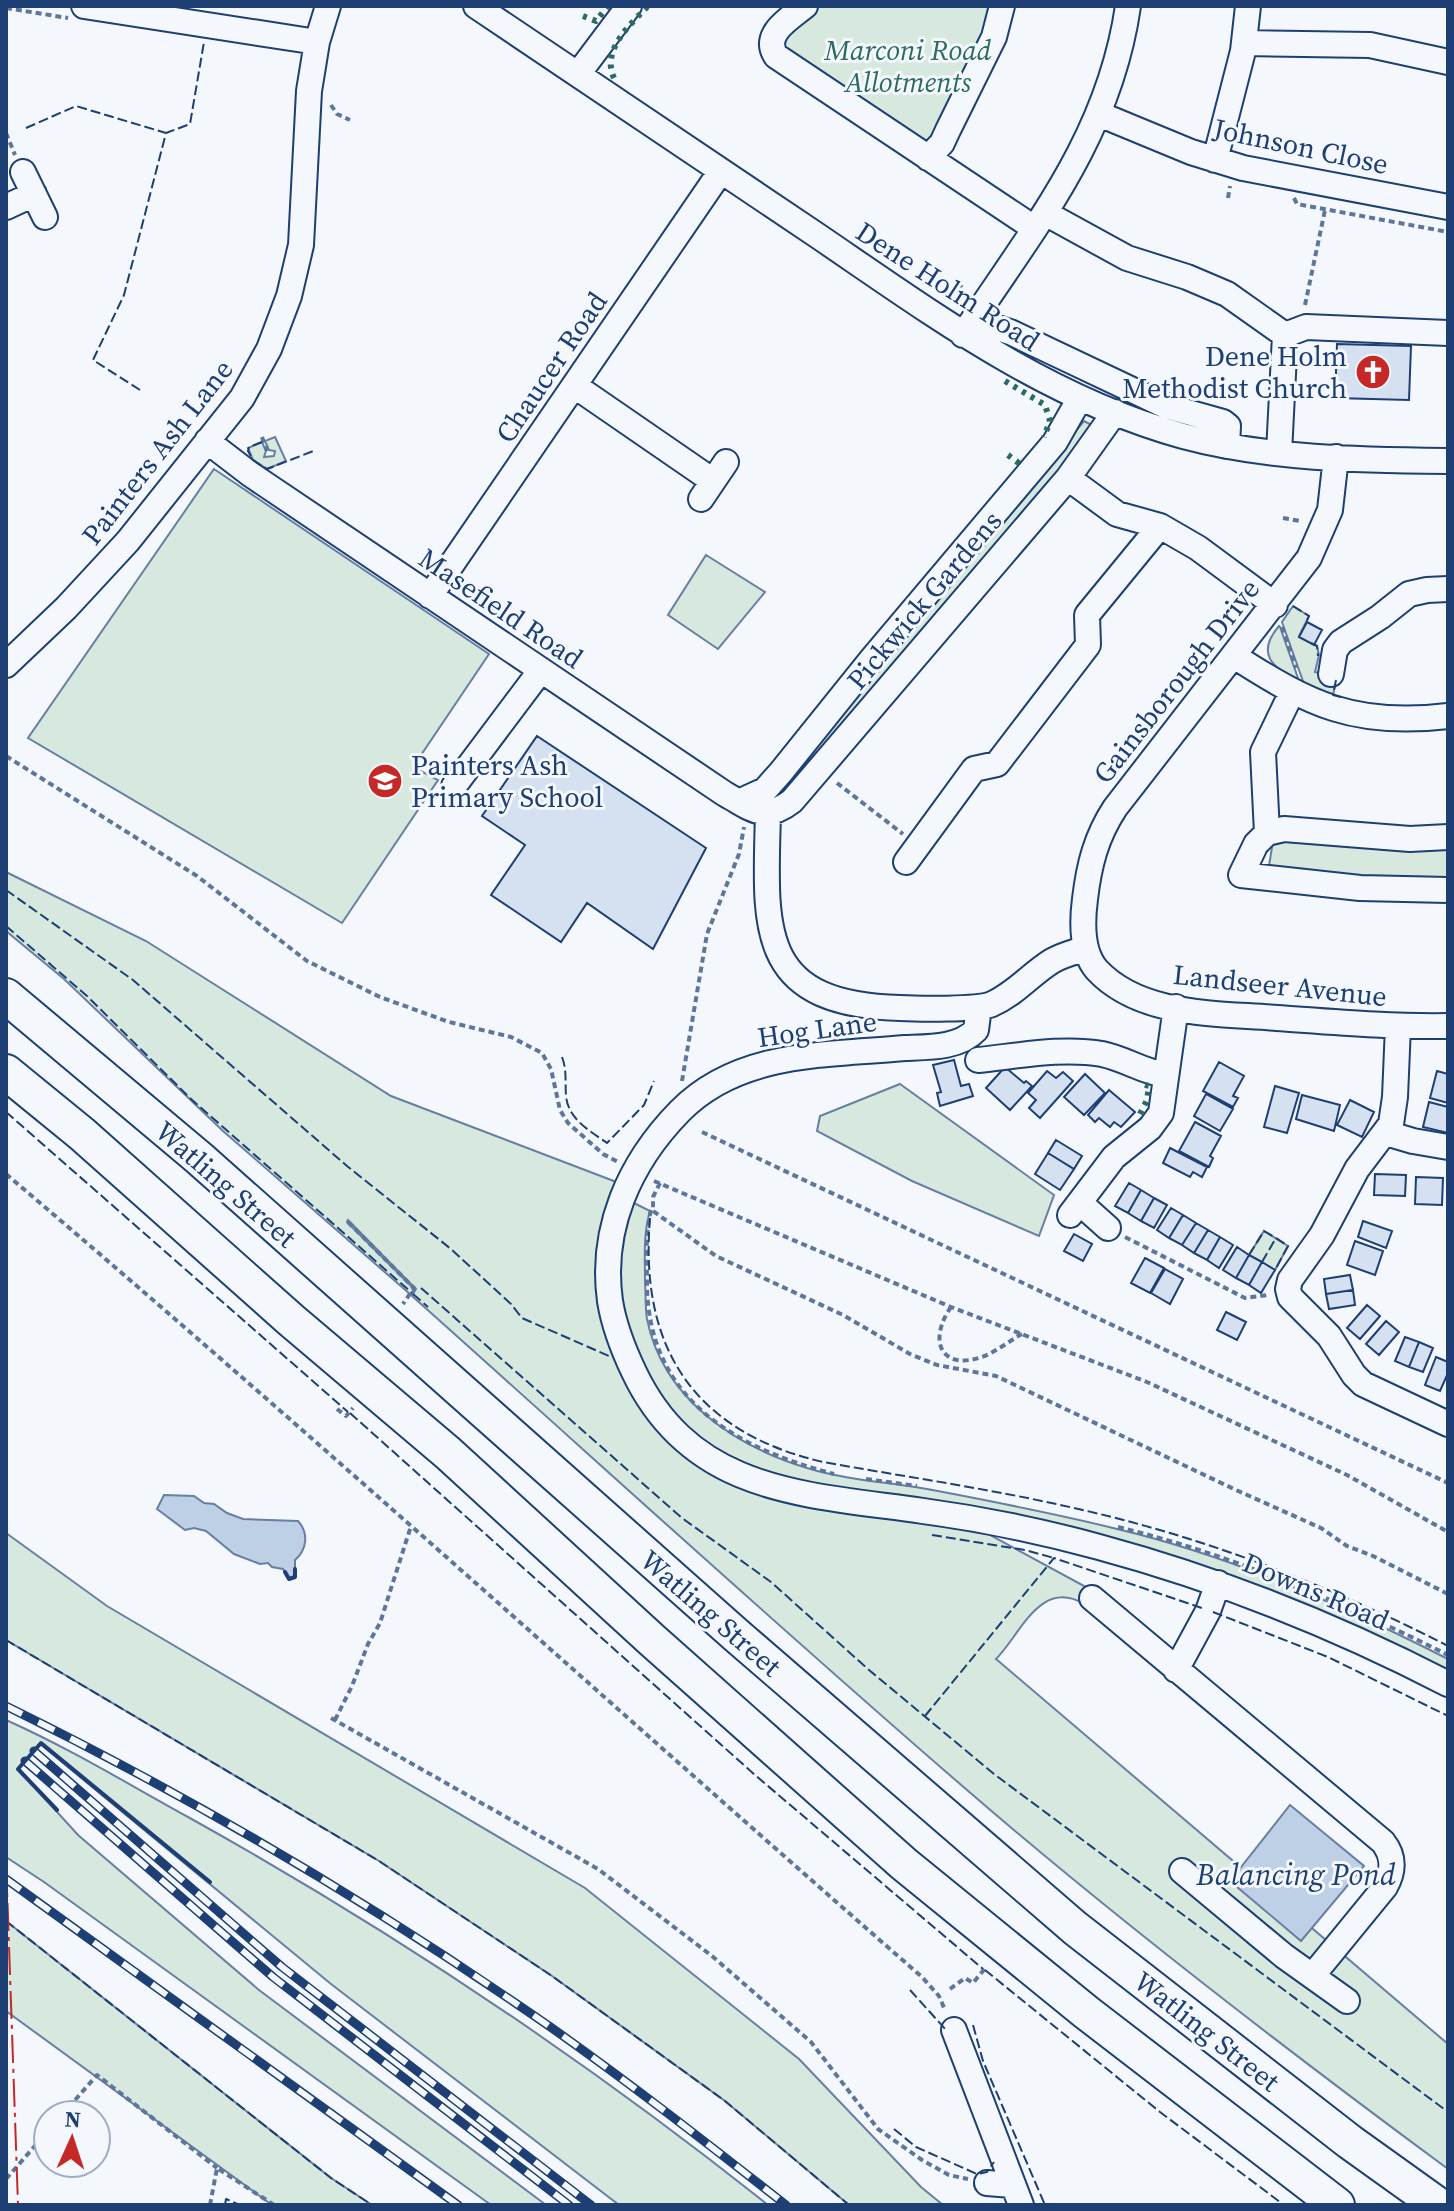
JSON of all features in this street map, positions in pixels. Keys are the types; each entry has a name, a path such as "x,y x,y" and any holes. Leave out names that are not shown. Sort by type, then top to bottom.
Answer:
{"highway":[{"name":"Watling Street","path":"6,996 199,1158 770,1665 1075,1928 1270,2080 1438,2205"},
{"name":"Watling Street","path":"6,1072 82,1134 291,1320 448,1453 904,1864 1234,2128 1337,2205"}],"street":[{"name":"Painters Ash Lane","path":"6,665 110,561 255,377 276,334 295,276 302,233 306,117 317,42 328,6"},
{"name":"Dene Holm Road","path":"476,6 721,171 968,327 1034,377 1169,432 1227,446 1336,457 1448,461"},
{"path":"578,74 629,6"},
{"path":"805,6 774,34 771,45 774,54 928,158 1040,221 1127,258 1187,277 1227,294 1285,335"},
{"path":"928,158 942,143 994,37 1002,6"},
{"path":"1128,6 1115,69 1099,114 1073,169 968,327 1010,332 1166,406 1223,422 1228,426 1227,446"},
{"path":"1215,160 1244,43 1248,6"},
{"path":"86,10 317,42"},
{"path":"1244,43 1370,45 1448,62"},
{"name":"Johnson Close","path":"1099,114 1243,168 1448,207"},
{"name":"Chaucer Road","path":"430,596 721,171"},
{"path":"6,207 28,183 45,217"},
{"path":"1285,335 1306,327 1448,333"},
{"path":"1279,453 1285,335"},
{"path":"575,386 713,481"},
{"name":"Pickwick Gardens","path":"741,801 766,789 1065,429 1080,398"},
{"name":"Pickwick Gardens","path":"768,813 789,804 819,770 1068,478 1115,412"},
{"name":"Masefield Road","path":"207,441 250,474 725,794 755,811 768,813"},
{"name":"Gainsborough Drive","path":"1086,948 1084,907 1089,867 1099,833 1115,808 1234,656 1276,614 1324,527 1332,499 1336,457"},
{"path":"1068,478 1117,514 1160,526 1198,548 1276,614"},
{"path":"912,854 974,769 997,764 1079,657 1088,645 1087,615 1160,526"},
{"path":"973,538 997,559"},
{"path":"1331,674 1335,650 1341,642 1411,593 1448,589"},
{"path":"1234,656 1294,681 1333,710 1371,718 1414,720 1448,716"},
{"path":"871,660 895,680"},
{"path":"454,786 541,670"},
{"path":"1267,833 1263,752 1294,681"},
{"path":"768,813 770,927 777,951 794,978 806,987 878,1007 979,1007 991,1005 1006,996 1052,961 1086,948"},
{"path":"1448,837 1410,839 1288,830 1267,833 1256,844 1241,875 1360,888 1448,890"},
{"name":"Landseer Avenue","path":"1086,948 1096,968 1114,984 1138,996 1176,1007 1226,1014 1398,1026 1448,1026"},
{"name":"Hog Lane","path":"979,1007 976,1030 959,1041 762,1064 721,1079 702,1091 653,1141 634,1171 621,1203 610,1241 608,1277 612,1319 646,1397 675,1433 694,1450 744,1476 795,1492 1001,1524 1085,1543 1157,1564"},
{"path":"1108,1228 1075,1209 1114,1157 1155,1123 1162,1108 1176,1007"},
{"path":"1398,1026 1393,1114 1386,1133 1355,1171 1322,1235 1290,1280 1288,1294 1329,1336 1363,1384 1447,1421"},
{"path":"978,1060 1091,1053 1121,1058 1143,1071 1166,1075"},
{"path":"1386,1133 1448,1147"},
{"name":"Downs Road","path":"1157,1564 1218,1583 1329,1626 1448,1684"},
{"path":"1176,1670 1208,1611 1218,1583"},
{"path":"1092,1598 1383,1842 1391,1852 1391,1876 1385,1887 1313,1975"},
{"path":"1182,1871 1284,1956 1347,2001"},
{"path":"954,2030 1017,2195"},
{"path":"987,2183 1017,2195"}],"path":[{"path":"6,8 86,10"},
{"path":"331,98 334,111 350,120"},
{"path":"1302,315 1325,210"},
{"path":"262,437 267,451"},
{"path":"1283,518 1307,523"},
{"path":"1276,614 1294,681"},
{"path":"6,756 197,876 307,961 380,997 449,1022 511,1037 542,1053 551,1069 564,1116 576,1132 634,1171 951,1307 1147,1382 1347,1475 1448,1532"},
{"path":"819,770 912,854"},
{"path":"680,1093 707,934 739,854 744,821 741,801"},
{"path":"702,1132 1448,1483"},
{"path":"6,1174 411,1525 658,1747 922,1977 939,1996"},
{"path":"660,1183 653,1197 652,1210 716,1256 843,1315 910,1354 937,1365 996,1376 1321,1528 1347,1546 1448,1594"},
{"path":"651,1210 645,1232 647,1308 660,1354 682,1388 711,1419 739,1439 779,1457 835,1474"},
{"path":"348,1222 415,1289 386,1324"},
{"path":"1108,1228 1245,1298 1288,1294"},
{"path":"951,1307 938,1331 938,1343 947,1355 961,1361 983,1356 1022,1334"},
{"path":"858,1478 922,1486"},
{"path":"411,1525 380,1623 368,1644 352,1686 333,1719 598,1869 712,1956 811,2042 878,2129 949,2175 987,2183"},
{"path":"1117,1527 1167,1540 1276,1577 1371,1616 1448,1655"},
{"path":"950,1989 965,1978 973,1983 1005,1946"},
{"path":"76,2099 97,2075 217,2168 274,2205"},
{"path":"6,2179 32,2149"},
{"path":"210,2205 217,2168"}],"green space":[{"name":"Marconi Road Allotments","path":"811,6 995,6 995,20 929,144 784,56 783,38"},
{"path":"1084,421 1101,430 785,804 773,792"},
{"path":"275,437 286,461 267,469 253,460 248,448 262,442 266,451 264,457 274,456 275,451 269,450 265,441"},
{"path":"214,469 489,654 413,767 438,780 342,923 28,738"},
{"path":"706,555 765,592 718,649 668,615"},
{"path":"1293,606 1309,616 1299,636 1317,646 1319,655 1315,672 1337,677 1333,695 1304,684 1282,622"},
{"path":"1279,626 1299,681 1270,659 1268,645"},
{"path":"1273,841 1448,842 1448,887 1268,872"},
{"path":"6,872 146,941 391,1096 619,1183 605,1306 690,1455 966,1522 1097,1593 1084,1604 1069,1598 1055,1598 1043,1603 996,1659 1448,2044 1448,2169 1204,1984 1025,1840 827,1668 412,1296 416,1289 348,1220 414,1289 411,1295 223,1131 64,979 6,931"},
{"path":"900,1084 1054,1195 1039,1236 912,1181 817,1131 820,1116"},
{"path":"630,1201 650,1211 645,1247 647,1319 669,1373 686,1396 706,1415 754,1447 822,1472 1046,1512 1201,1553 1284,1583 1404,1637 1448,1659 1448,1675 1299,1605 841,1494 717,1458 653,1398 614,1289"},
{"path":"1264,1231 1288,1246 1275,1270 1249,1255"},
{"path":"6,1533 107,1606 585,1888 799,2059 921,2187 943,2205 849,2205 725,2101 552,1976 379,1861 6,1640"},
{"path":"6,1720 75,1754 264,1860 413,1951 558,2048 768,2205 619,2205 331,1984 40,1744 18,1769 78,1835 259,1990 546,2205 491,2205 6,1857"},
{"path":"6,1921 331,2178 372,2205 272,2205 6,2011"}],"water":[{"path":"164,1495 194,1496 243,1519 298,1521 305,1541 295,1560 295,1577 289,1579 283,1569 234,1554 206,1531 194,1528 185,1530 157,1509"},
{"name":"Balancing Pond","path":"1290,1805 1364,1866 1301,1941 1230,1881"}],"building":[{"name":"Dene Holm Methodist Church","path":"1337,344 1411,346 1409,400 1335,398"},
{"path":"1307,622 1322,630 1314,645 1299,637"},
{"path":"537,736 706,848 653,949 587,903 561,942 491,895 525,845 482,816"},
{"path":"954,1060 961,1086 969,1084 973,1096 940,1106 937,1093 941,1092 933,1065"},
{"path":"1219,1062 1244,1076 1233,1096 1238,1098 1233,1107 1203,1091"},
{"path":"1005,1067 1032,1086 1010,1110 986,1088"},
{"path":"1047,1071 1056,1078 1063,1072 1073,1081 1040,1118 1029,1108 1036,1100 1028,1093"},
{"path":"1437,1071 1448,1074 1448,1103 1430,1098"},
{"path":"1085,1074 1105,1093 1084,1115 1064,1097"},
{"path":"1275,1086 1299,1093 1287,1133 1264,1127"},
{"path":"1109,1090 1135,1112 1121,1127 1114,1122 1110,1127 1099,1118 1095,1122 1088,1115"},
{"path":"1206,1094 1233,1109 1220,1131 1194,1116"},
{"path":"1302,1095 1340,1105 1334,1131 1296,1119"},
{"path":"1350,1100 1374,1112 1362,1137 1337,1125"},
{"path":"1429,1102 1448,1107 1448,1133 1423,1127"},
{"path":"1195,1122 1221,1136 1210,1156 1213,1158 1209,1167 1179,1151"},
{"path":"1056,1140 1082,1156 1074,1169 1048,1153"},
{"path":"1170,1148 1207,1167 1202,1177 1193,1172 1190,1177 1163,1163"},
{"path":"1048,1153 1074,1169 1060,1190 1035,1174"},
{"path":"1375,1174 1406,1175 1405,1196 1374,1195"},
{"path":"1416,1177 1443,1178 1442,1205 1415,1204"},
{"path":"1129,1183 1141,1190 1128,1213 1115,1206"},
{"path":"1141,1190 1154,1198 1141,1221 1128,1213"},
{"path":"1154,1198 1167,1205 1154,1228 1141,1221"},
{"path":"1171,1208 1183,1215 1169,1238 1157,1230"},
{"path":"1183,1215 1196,1223 1182,1245 1169,1238"},
{"path":"1363,1221 1392,1231 1386,1248 1358,1237"},
{"path":"1196,1223 1208,1230 1194,1253 1182,1245"},
{"path":"1208,1230 1220,1237 1207,1260 1194,1253"},
{"path":"1074,1234 1092,1244 1083,1261 1064,1251"},
{"path":"1220,1237 1233,1245 1219,1268 1207,1260"},
{"path":"1355,1241 1383,1251 1375,1275 1347,1265"},
{"path":"1237,1247 1249,1255 1236,1278 1223,1270"},
{"path":"1249,1255 1262,1262 1249,1285 1236,1278"},
{"path":"1145,1258 1164,1268 1150,1293 1131,1283"},
{"path":"1262,1262 1275,1270 1261,1293 1249,1285"},
{"path":"1165,1269 1183,1279 1170,1304 1151,1293"},
{"path":"1350,1275 1353,1290 1326,1294 1324,1279"},
{"path":"1353,1290 1355,1305 1329,1309 1326,1294"},
{"path":"1367,1305 1380,1316 1360,1339 1347,1328"},
{"path":"1226,1312 1246,1322 1237,1340 1217,1330"},
{"path":"1386,1321 1399,1332 1379,1355 1366,1344"},
{"path":"1405,1337 1419,1342 1409,1367 1395,1361"},
{"path":"1419,1342 1433,1348 1423,1372 1409,1367"},
{"path":"1436,1357 1448,1362 1448,1373 1440,1391 1425,1385"}],"railway":[{"path":"6,1706 215,1816 418,1939 579,2048 786,2205"},
{"path":"34,1751 282,1967 591,2205"},
{"path":"25,1761 273,1977 569,2205"},
{"path":"6,1879 458,2205"}],"hedge":[{"path":"583,16 596,21 608,6"},
{"path":"614,78 611,68 614,48 648,6"},
{"path":"1005,381 1045,405 1050,421 1044,437"},
{"path":"1008,455 1020,464 1024,461"},
{"path":"1140,1114 1149,1086 1142,1084"}],"fence":[{"path":"140,390 93,360 124,295 166,133 190,124 204,42"},
{"path":"26,128 76,106 166,133"},
{"path":"262,442 249,447 248,451 253,460 267,469 316,450"},
{"path":"1293,606 1309,616 1305,625"},
{"path":"1311,643 1317,646 1318,656"},
{"path":"1336,680 1333,695 1341,697"},
{"path":"6,890 133,980 347,1166 451,1249 522,1318 609,1356"},
{"path":"6,926 87,996 191,1099 412,1293"},
{"path":"562,1057 566,1096 571,1111 581,1124 607,1143 644,1105 654,1081"},
{"path":"6,1112 348,1412"},
{"path":"650,1218 649,1265 654,1307 666,1344 684,1378 709,1406 740,1430 778,1448 823,1462 1043,1501 1171,1533 1312,1583 1448,1646"},
{"path":"1249,1255 1264,1231 1276,1238"},
{"path":"1262,1262 1276,1238 1288,1246 1275,1270"},
{"path":"421,1288 682,1518 771,1582 869,1670 994,1774 1448,2112"},
{"path":"413,1294 428,1307"},
{"path":"350,1413 755,1775 983,1969"},
{"path":"932,1535 1025,1550 1054,1558"},
{"path":"925,1716 1054,1558 1202,1608"},
{"path":"1213,1612 1328,1657 1448,1716"},
{"path":"6,1640 379,1861 552,1976 725,2101 849,2205"},
{"path":"6,1921 331,2178 372,2205"},
{"path":"985,1970 1160,2112 1284,2205"},
{"path":"910,1990 947,2031"},
{"path":"973,2025 983,2061 1045,2205"},
{"path":"894,2129 916,2147 977,2174 987,2172 994,2162"},
{"path":"225,2205 226,2199 240,2205"}],"wall":[{"path":"285,1572 289,1579 295,1577 295,1569"},
{"path":"57,1810 18,1769 41,1743 210,1882"}],"power":[{"path":"6,1859 18,2205"}],"place":[{"name":"Dene Holm Methodist Church","path":"1373,372"},
{"name":"Painters Ash Primary School","path":"385,781"}]}
